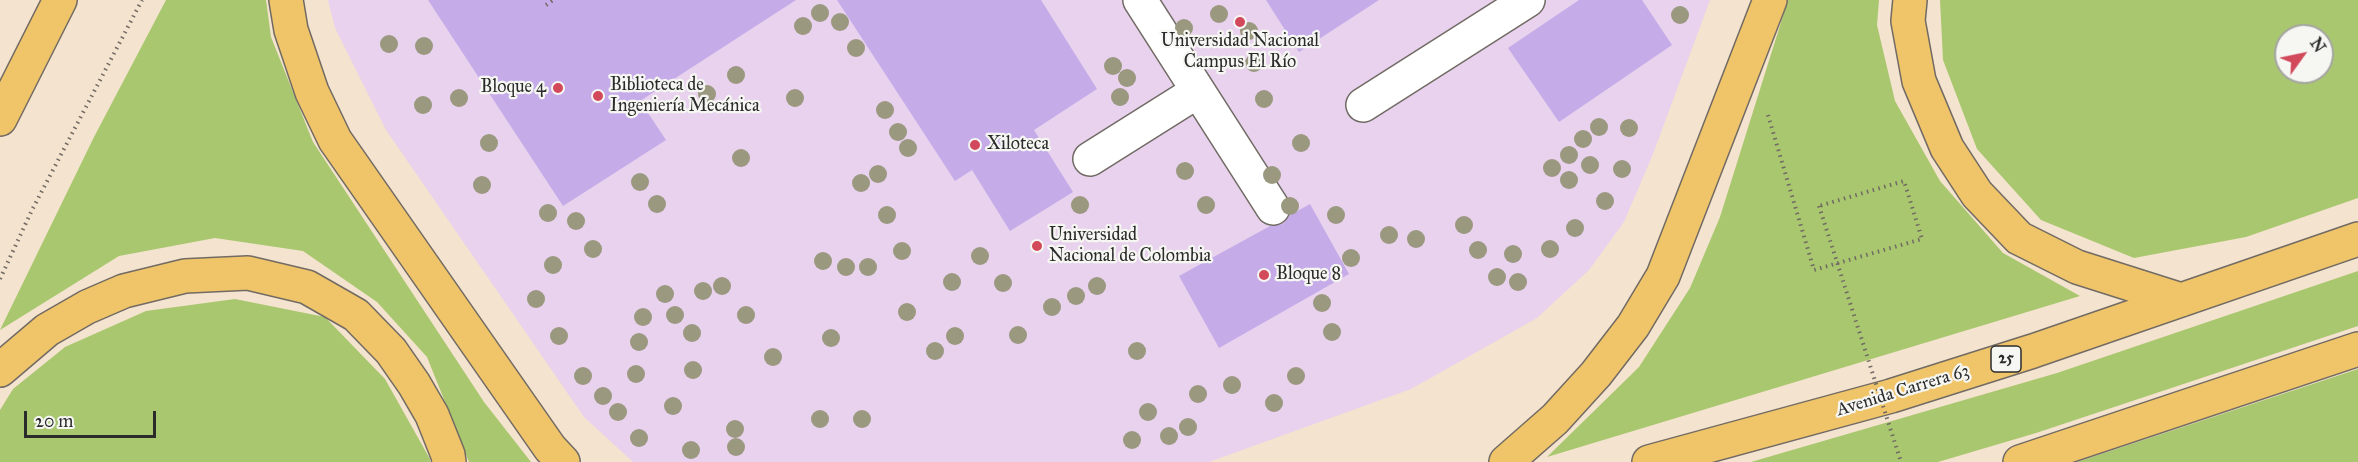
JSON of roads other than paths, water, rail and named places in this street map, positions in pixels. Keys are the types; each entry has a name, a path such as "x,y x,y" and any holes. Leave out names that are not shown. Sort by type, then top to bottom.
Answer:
{"main road":[{"path":"0,119 60,0"},
{"path":"286,0 291,30 312,92 335,140 550,448 563,462"},
{"path":"1506,462 1555,419 1596,374 1633,326 1663,276 1770,0"},
{"path":"1910,0 1908,21 1919,81 1947,148 1977,194 2019,238 2077,267 2181,300"},
{"name":"Avenida Carrera 63","path":"1649,462 1891,396 2033,351 2358,239"},
{"path":"0,370 47,330 87,307 124,291 185,276 248,273 307,287 356,315 391,351 414,384 432,415 449,462"},
{"path":"2020,462 2358,349"}],"lane":[{"path":"1140,0 1273,208"},
{"path":"1363,105 1528,0"},
{"path":"1090,159 1198,91"}],"place":[{"name":"Universidad Nacional Campus El Río","path":"1240,22"},
{"name":"Bloque 4","path":"558,88"},
{"name":"Biblioteca de Ingeniería Mecánica","path":"598,96"},
{"name":"Xiloteca","path":"975,145"},
{"name":"Universidad Nacional de Colombia","path":"1037,246"},
{"name":"Bloque 8","path":"1264,275"}]}
